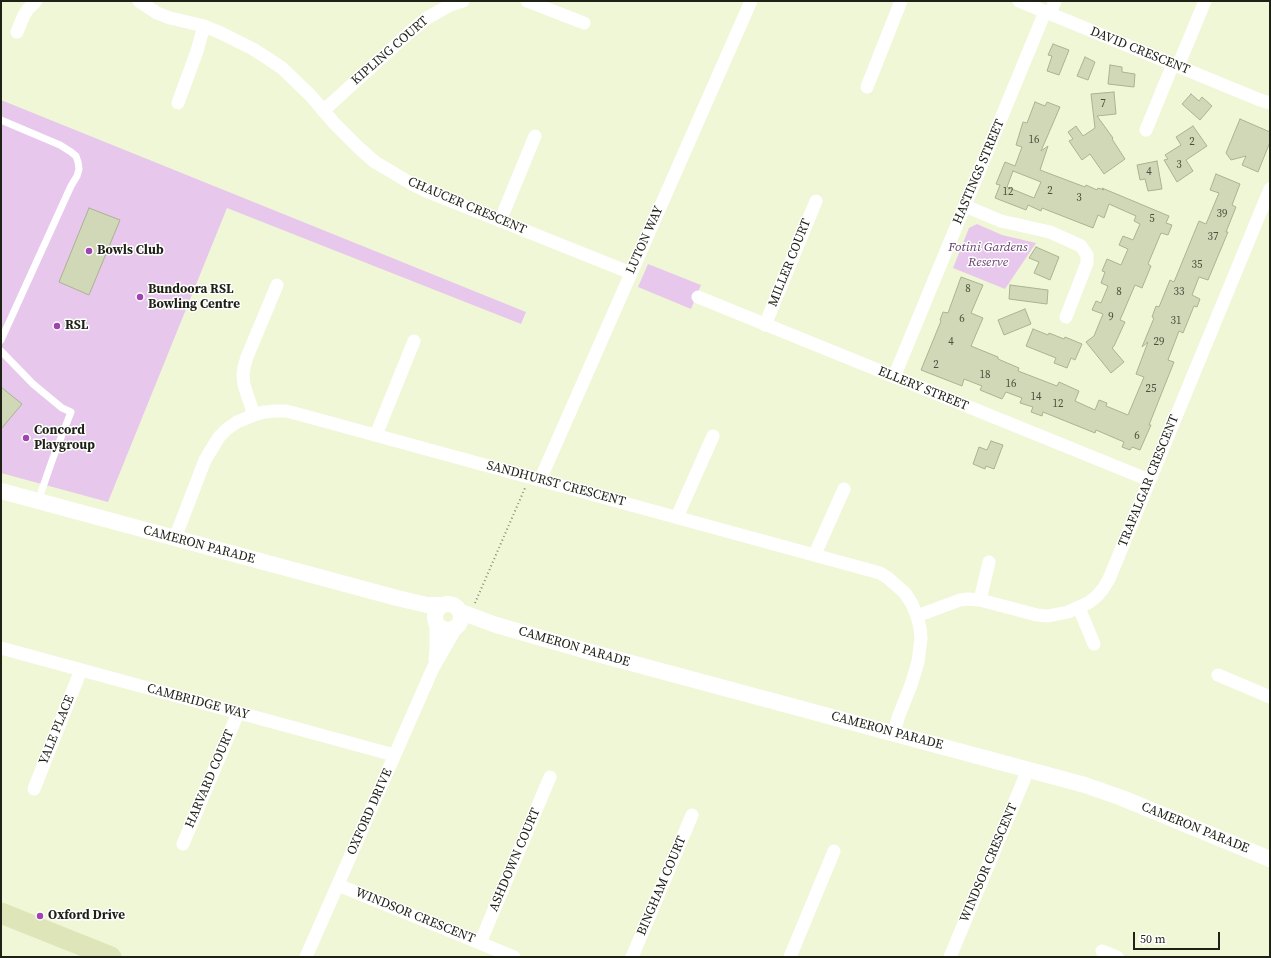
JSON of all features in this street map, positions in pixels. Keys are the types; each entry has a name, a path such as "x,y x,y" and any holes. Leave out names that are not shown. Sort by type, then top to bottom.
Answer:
{"main road":[{"path":"1,913 111,957"}],"street":[{"path":"17,32 24,15 36,1"},
{"name":"CHAUCER CRESCENT","path":"139,1 157,13 170,18 204,26 237,40 282,68 296,80 334,124 359,148 375,162 394,174 426,191 631,273"},
{"name":"KIPLING COURT","path":"323,110 427,18 449,3 463,1"},
{"path":"528,1 584,23"},
{"name":"LUTON WAY","path":"540,480 751,1"},
{"path":"867,87 901,1"},
{"name":"DAVID CRESCENT","path":"1019,1 1267,103"},
{"name":"HASTINGS STREET","path":"894,377 964,206 1048,13 1055,1"},
{"path":"1146,130 1205,1"},
{"path":"178,103 204,26"},
{"path":"500,221 535,136"},
{"name":"TRAFALGAR CRESCENT","path":"917,616 960,600 968,599 980,600 1037,615 1048,616 1079,608 1096,597 1103,589 1109,579 1270,189"},
{"name":"MILLER COURT","path":"765,325 816,201"},
{"path":"964,206 1001,221 1050,232 1081,246 1087,255 1088,263 1066,317"},
{"path":"254,415 244,385 244,367 277,285"},
{"name":"ELLERY STREET","path":"698,297 1149,480"},
{"path":"376,435 414,341"},
{"name":"SANDHURST CRESCENT","path":"175,538 205,460 219,437 237,422 254,415 264,412 286,411 815,554 880,573 888,578 905,594 912,604 920,628 918,662 898,718 898,734"},
{"path":"677,517 713,436"},
{"path":"815,554 844,489"},
{"name":"CAMERON PARADE","path":"1,491 427,605 437,616"},
{"path":"980,600 989,562"},
{"path":"448,604 452,604 456,606 461,620 447,631 439,627 437,616 448,604"},
{"path":"1079,608 1094,644"},
{"name":"OXFORD DRIVE","path":"434,668 437,616"},
{"name":"CAMERON PARADE","path":"461,620 496,625 601,656 898,734 1101,790 1270,859"},
{"name":"OXFORD DRIVE","path":"306,957 394,755 434,668 461,620"},
{"name":"CAMBRIDGE WAY","path":"1,648 394,755"},
{"name":"YALE PLACE","path":"34,789 81,670"},
{"path":"1218,675 1270,697"},
{"name":"HARVARD COURT","path":"183,844 238,713"},
{"name":"WINDSOR CRESCENT","path":"950,957 1028,770"},
{"name":"ASHDOWN COURT","path":"480,943 550,776"},
{"name":"BINGHAM COURT","path":"632,957 692,814"},
{"path":"790,957 834,851"},
{"name":"WINDSOR CRESCENT","path":"338,885 514,957"},
{"path":"1102,951 1118,957"}],"lane":[{"path":"1,120 60,145 76,156 79,169 1,340"},
{"path":"1,352 33,384 62,408 71,412 38,501"}],"path":[{"path":"461,620 526,487"}],"green space":[{"path":"1,100 526,312 521,324 227,208 108,502 1,473"},
{"name":"Fotini Gardens Reserve","path":"977,224 1002,235 1036,243 1005,289 953,268 969,228"},
{"path":"648,264 701,285 691,309 638,287"}],"building":[{"path":"1053,44 1069,50 1059,75 1047,71 1052,56 1048,55"},
{"path":"1085,57 1095,62 1088,80 1077,76"},
{"path":"1110,65 1122,67 1122,72 1135,74 1134,87 1108,84"},
{"path":"1114,92 1116,114 1097,116 1113,138 1112,139 1125,159 1104,174 1090,154 1082,160 1069,141 1073,139 1068,132 1076,126 1083,136 1095,128 1091,94"},
{"path":"1191,94 1199,101 1202,97 1212,106 1200,120 1182,104"},
{"path":"1035,102 1045,106 1047,102 1060,107 1041,151 1048,146 1040,170 1085,187 1086,185 1097,190 1098,188 1104,190 1102,188 1169,216 1166,223 1172,225 1168,235 1161,233 1148,264 1151,266 1142,288 1135,285 1120,320 1125,322 1112,348 1124,362 1111,373 1086,342 1094,336 1103,314 1092,310 1096,301 1101,303 1108,286 1101,283 1105,272 1102,271 1107,259 1121,265 1128,249 1119,245 1123,236 1133,240 1140,224 1134,221 1136,216 1109,204 1104,218 1098,215 1093,228 1042,208 1041,211 1028,205 1026,210 995,198 1000,185 996,184 1005,162 1015,166 1022,147 1016,145 1023,122 1027,123","holes":["1013,171 1041,182 1034,198 1007,187"]},
{"path":"1240,119 1270,132 1270,142 1258,172 1242,165 1246,156 1231,160 1226,153"},
{"path":"1193,126 1207,146 1186,160 1193,171 1177,182 1164,160 1168,159 1165,155 1181,145 1176,137"},
{"path":"1157,161 1162,189 1148,191 1145,179 1140,180 1137,165"},
{"path":"1216,174 1240,184 1232,205 1236,207 1226,232 1228,232 1208,280 1199,277 1192,295 1200,299 1197,307 1194,306 1183,333 1179,331 1168,360 1174,362 1149,425 1151,425 1140,450 1132,447 1130,450 1122,447 1124,442 1096,430 1095,433 1043,412 1042,416 1031,412 1033,407 1020,403 1022,398 1006,392 1002,399 980,390 982,386 964,379 962,386 921,370 941,321 943,312 948,313 961,277 983,285 971,313 983,318 971,346 998,357 998,359 1019,368 1018,371 1057,386 1059,382 1079,391 1075,401 1095,410 1099,400 1107,403 1106,406 1128,415 1144,377 1136,374 1148,342 1142,347 1154,318 1152,317 1156,306 1159,307 1170,280 1174,282 1199,221 1206,224 1219,193 1210,190"},
{"name":"Bowls Club","path":"89,208 120,220 89,295 59,282"},
{"path":"1036,247 1059,257 1050,280 1034,273 1039,262 1029,258"},
{"path":"1010,285 1048,290 1047,304 1009,299"},
{"path":"1025,309 1031,324 1004,335 998,320"},
{"path":"1033,329 1064,339 1065,337 1082,344 1075,360 1071,358 1067,368 1054,363 1056,358 1026,346"},
{"path":"1,387 22,404 1,429"},
{"path":"991,441 1003,445 994,469 986,466 985,469 973,464 979,447 987,450"}],"place":[{"name":"Bowls Club","path":"89,251"},
{"name":"Bundoora RSL Bowling Centre","path":"140,297"},
{"name":"RSL","path":"57,326"},
{"name":"Concord Playgroup","path":"26,438"},
{"name":"Oxford Drive","path":"40,916"}]}
